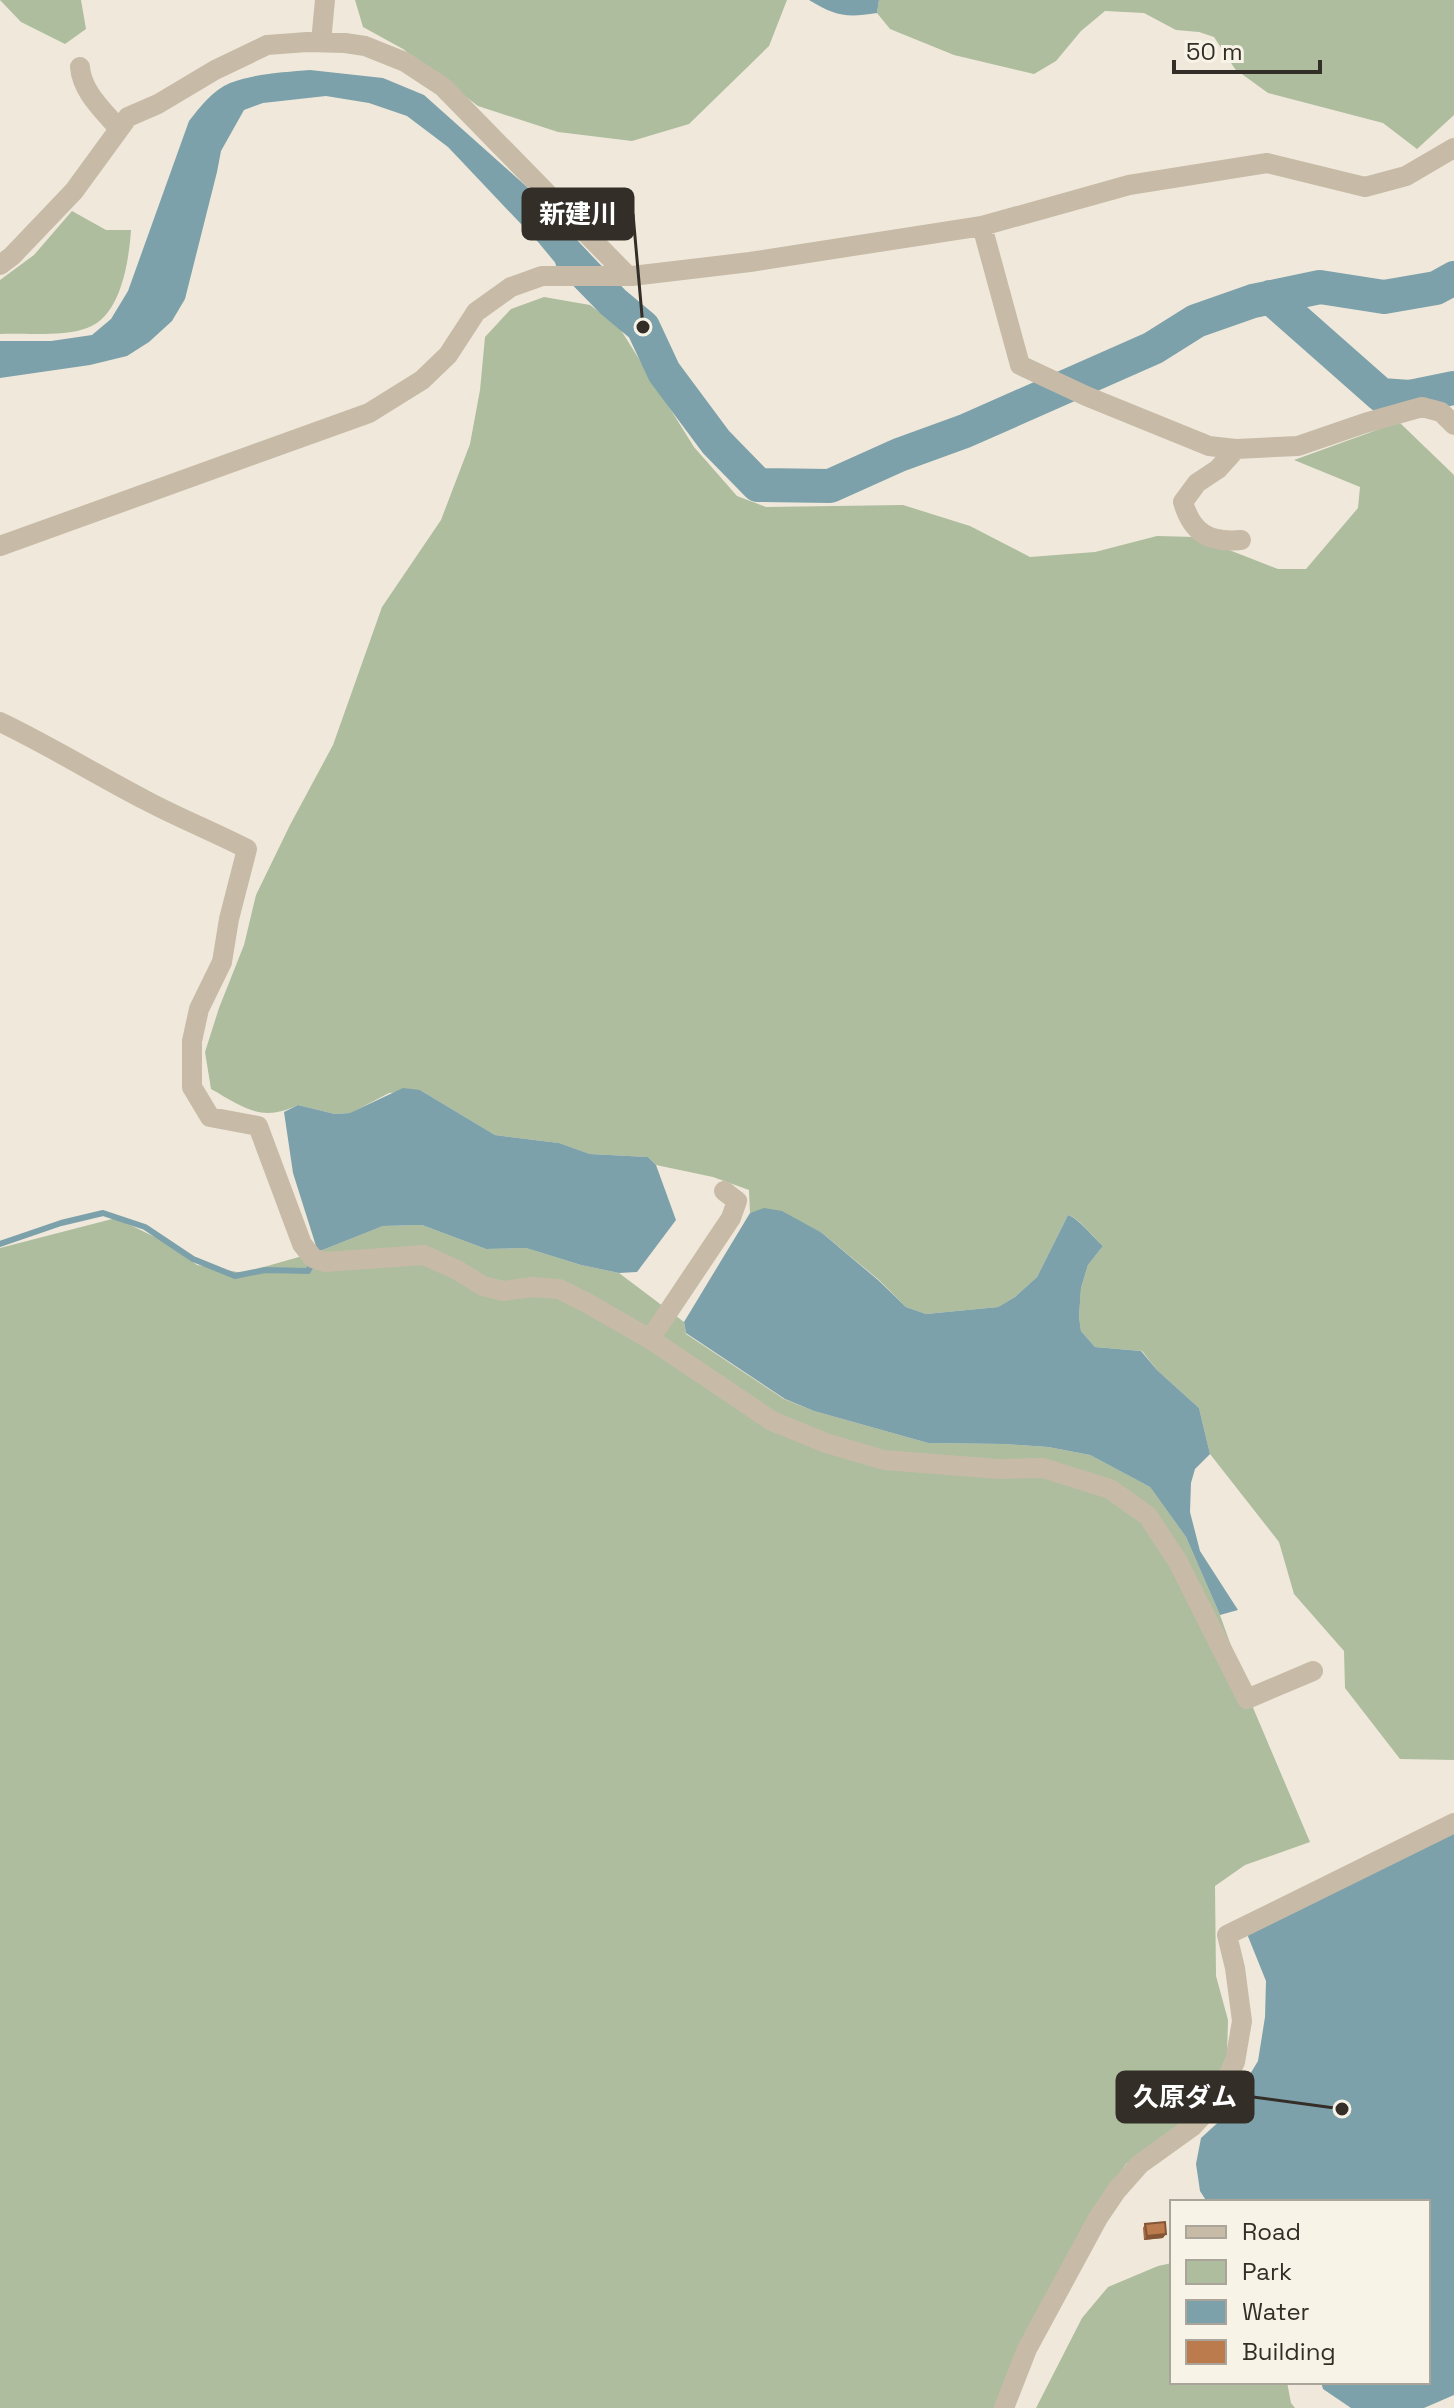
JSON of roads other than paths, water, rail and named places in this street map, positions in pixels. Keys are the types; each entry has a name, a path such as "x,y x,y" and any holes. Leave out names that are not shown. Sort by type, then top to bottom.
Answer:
{"street":[{"path":"321,42 325,0"},
{"path":"0,265 74,191 128,117 267,45 321,42 365,46 405,62 443,87 621,276"},
{"path":"80,67 86,90 119,129"},
{"path":"0,546 369,413 422,380 448,355 476,312 511,287 542,276 621,276 750,262 982,226 1129,185 1267,163 1365,187 1406,176 1454,148"},
{"path":"982,226 1020,365 1086,396 1209,446 1236,449 1298,446 1422,407 1441,412 1454,425"},
{"path":"1236,449 1218,469 1197,483 1183,502 1189,521 1203,534 1227,541 1241,540"},
{"path":"0,722 147,801 247,849 229,919 222,962 199,1009 192,1041 192,1087 210,1117 258,1126 302,1244 313,1258 325,1262 424,1255 483,1286 503,1291 532,1287 559,1289 650,1339 772,1421 826,1443 884,1460 999,1469 1043,1468 1110,1489 1148,1516 1178,1562 1247,1699 1313,1671"},
{"path":"650,1339 731,1218 737,1201 724,1191"},
{"path":"1004,2408 1027,2349 1098,2218 1140,2164 1193,2126 1217,2100 1235,2062 1242,2021 1227,1935 1454,1823"}],"water":[{"path":"809,0 879,0 877,13 857,15 834,12"},
{"path":"310,70 383,78 424,95 535,194 601,266 618,292 578,290 538,242 448,147 407,116 369,103 326,96 263,103 244,110 221,151 185,299 172,321 149,342 127,356 90,365 0,378 0,341 51,341 92,335 111,319 128,291 189,121 207,100 224,86 239,80"},
{"path":"403,1088 420,1090 495,1135 559,1143 590,1154 648,1157 656,1165 676,1220 637,1272 619,1273 581,1265 526,1248 486,1249 422,1225 383,1226 320,1251 293,1173 284,1112 298,1105 335,1114 350,1113"},
{"path":"764,1208 782,1211 822,1233 906,1307 926,1314 998,1307 1015,1297 1037,1277 1068,1215 1076,1220 1103,1246 1088,1265 1081,1288 1081,1331 1095,1347 1141,1351 1199,1408 1210,1454 1195,1469 1190,1512 1200,1551 1238,1610 1220,1615 1186,1537 1150,1487 1090,1455 1048,1447 928,1443 814,1411 785,1399 686,1333 684,1322 750,1213"},
{"path":"1454,1826 1454,2395 1424,2408 1351,2408 1323,2389 1322,2384 1430,2384 1430,2200 1206,2200 1200,2191 1196,2164 1201,2138 1224,2117 1258,2061 1265,2017 1266,1981 1245,1929"}],"waterway":[{"path":"572,260 613,302 643,327 664,372 716,442 758,485 830,486 899,455 965,431 1153,348 1196,321 1253,301 1320,287 1384,297 1436,288 1454,278"},
{"path":"1270,297 1381,395 1410,397 1454,388"},
{"path":"0,1244 61,1223 103,1213 145,1227 193,1259 235,1276 265,1270 308,1271 313,1262"}],"place":[{"name":"新建川","path":"643,327"},
{"name":"久原ダム","path":"1342,2109"}]}
